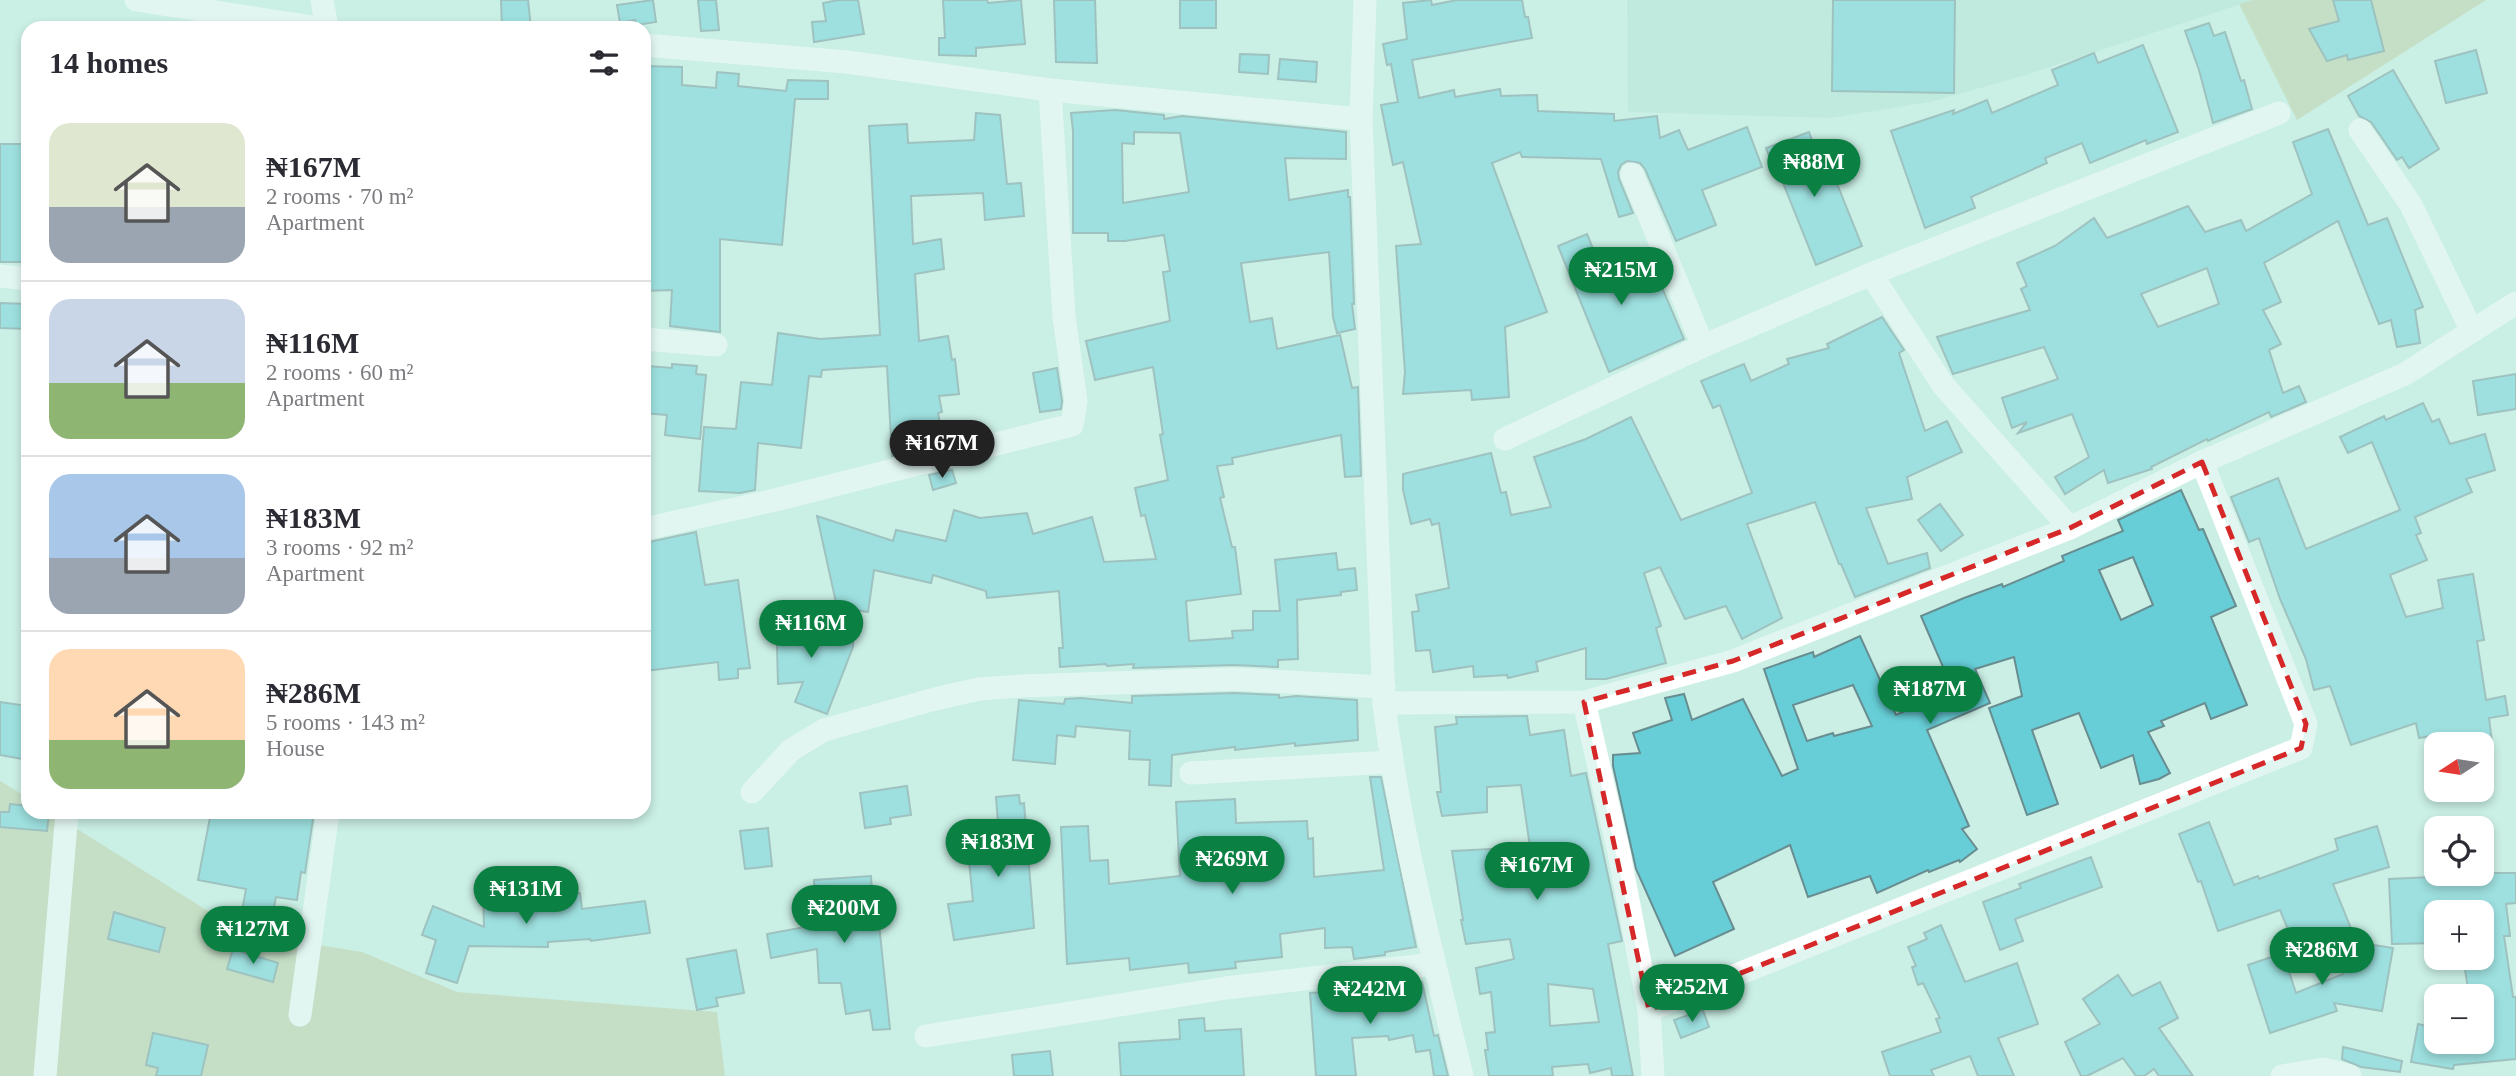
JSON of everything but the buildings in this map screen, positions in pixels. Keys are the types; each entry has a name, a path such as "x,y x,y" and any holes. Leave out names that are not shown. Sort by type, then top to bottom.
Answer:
{"street":[{"path":"136,0 273,21"},
{"path":"322,0 326,21"},
{"path":"1366,0 1361,119 1384,695 1391,762 1410,864 1462,1076"},
{"path":"651,46 848,62 1050,90 1361,119"},
{"path":"651,527 775,500 1072,425 1076,401 1064,317 1050,90"},
{"path":"1505,439 1703,346 1871,275 2279,113"},
{"path":"2360,130 2411,205 2472,331"},
{"path":"1632,174 1703,346"},
{"path":"1871,275 1944,385 2070,528"},
{"path":"0,276 21,278"},
{"path":"752,792 791,751 824,730 935,699 979,690 1021,686 1234,679 1384,695 1584,702 1733,661 2070,528 2202,462 2405,374 2516,303"},
{"path":"651,340 716,345"},
{"path":"1649,1010 2301,748 2306,724 2202,462"},
{"path":"1584,702 1619,853 1649,1010 1653,1076"},
{"path":"1191,773 1391,762"},
{"path":"45,1076 66,819"},
{"path":"300,1015 327,819"},
{"path":"926,1036 1226,988 1434,964"},
{"path":"2282,1076 2323,1069 2350,1076"}],"highlighted area":[{"path":"2202,462 2306,724 2301,748 1649,1010 1584,702 1733,661 2070,528"}],"shaded area":[{"path":"1627,0 2253,0 2023,76 1930,102 1830,118 1628,112"},
{"path":"2253,0 2486,0 2297,120 2239,4"},
{"path":"0,781 21,794 21,819 61,819 243,933 362,952 457,992 717,1012 725,1076 0,1076"}]}
